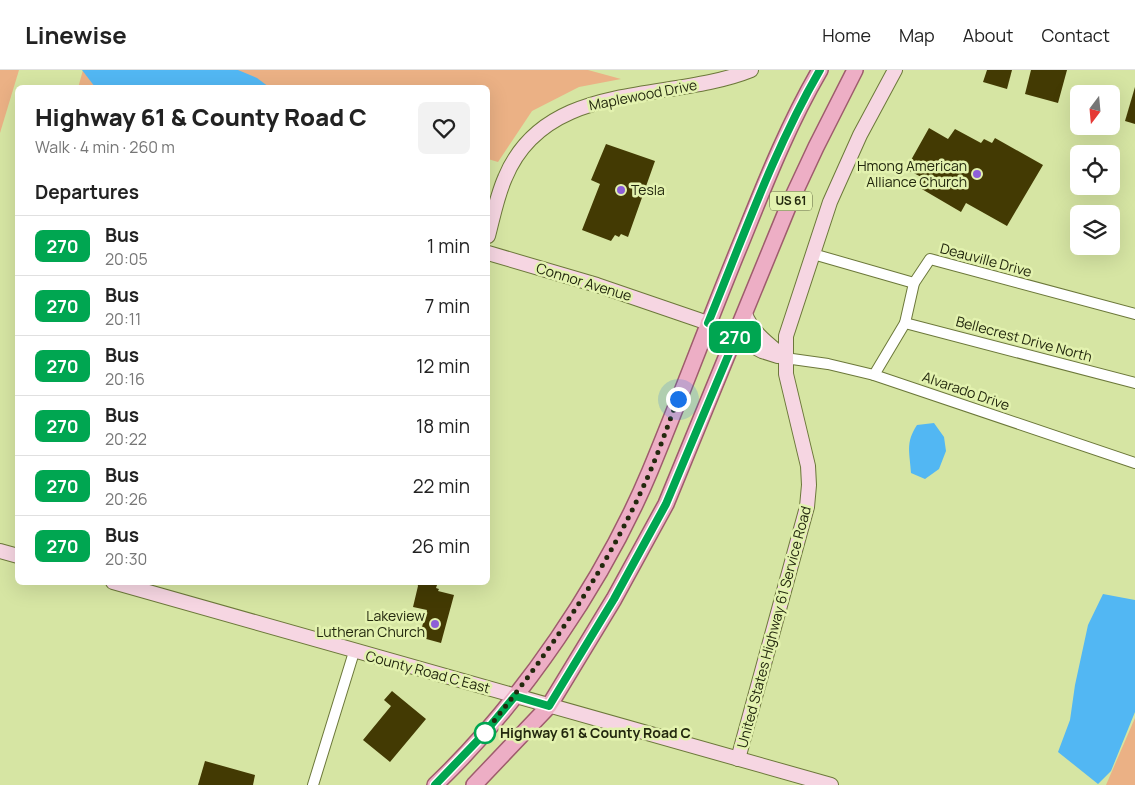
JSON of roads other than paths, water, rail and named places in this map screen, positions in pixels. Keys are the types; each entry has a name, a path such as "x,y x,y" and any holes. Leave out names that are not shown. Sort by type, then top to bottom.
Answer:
{"main road":[{"name":"US 61","path":"435,785 481,737 515,696 569,620 622,530 650,472 764,185 820,70"},
{"name":"US 61","path":"474,785 549,706 614,599 666,504 788,207 855,70"},
{"name":"Connor Avenue","path":"708,323 736,337"}],"street":[{"name":"Maplewood Drive","path":"490,229 505,177 515,159 533,137 555,120 589,104 719,80 751,70"},
{"name":"United States Highway 61 Service Road","path":"738,759 807,507 808,466 786,374 786,336 838,183 860,135 895,70"},
{"name":"Connor Avenue","path":"490,254 597,285 708,323"},
{"path":"813,254 914,283 905,323 874,375"},
{"name":"Deauville Drive","path":"914,283 930,259 1135,314"},
{"path":"680,313 691,324 700,344"},
{"path":"745,314 756,334 786,358"},
{"name":"Bellecrest Drive North","path":"905,323 1135,382"},
{"path":"736,337 762,351 786,358"},
{"name":"Alvarado Drive","path":"786,358 828,364 874,375 1135,462"},
{"path":"0,551 15,555"},
{"name":"County Road C East","path":"123,585 354,652 831,785"},
{"path":"313,785 354,652"}],"water":[{"path":"82,70 238,70 257,78 266,85 93,85"},
{"path":"934,423 944,437 946,451 939,469 925,479 911,473 910,443 913,431 917,425"},
{"path":"1103,594 1135,600 1135,712 1111,771 1098,784 1058,752 1070,720 1075,685 1088,625"}],"place":[{"name":"Hmong American Alliance Church","path":"977,174"},
{"name":"Tesla","path":"621,190"},
{"name":"Lakeview Lutheran Church","path":"435,624"},
{"name":"Highway 61 & County Road C","path":"485,733"}]}
